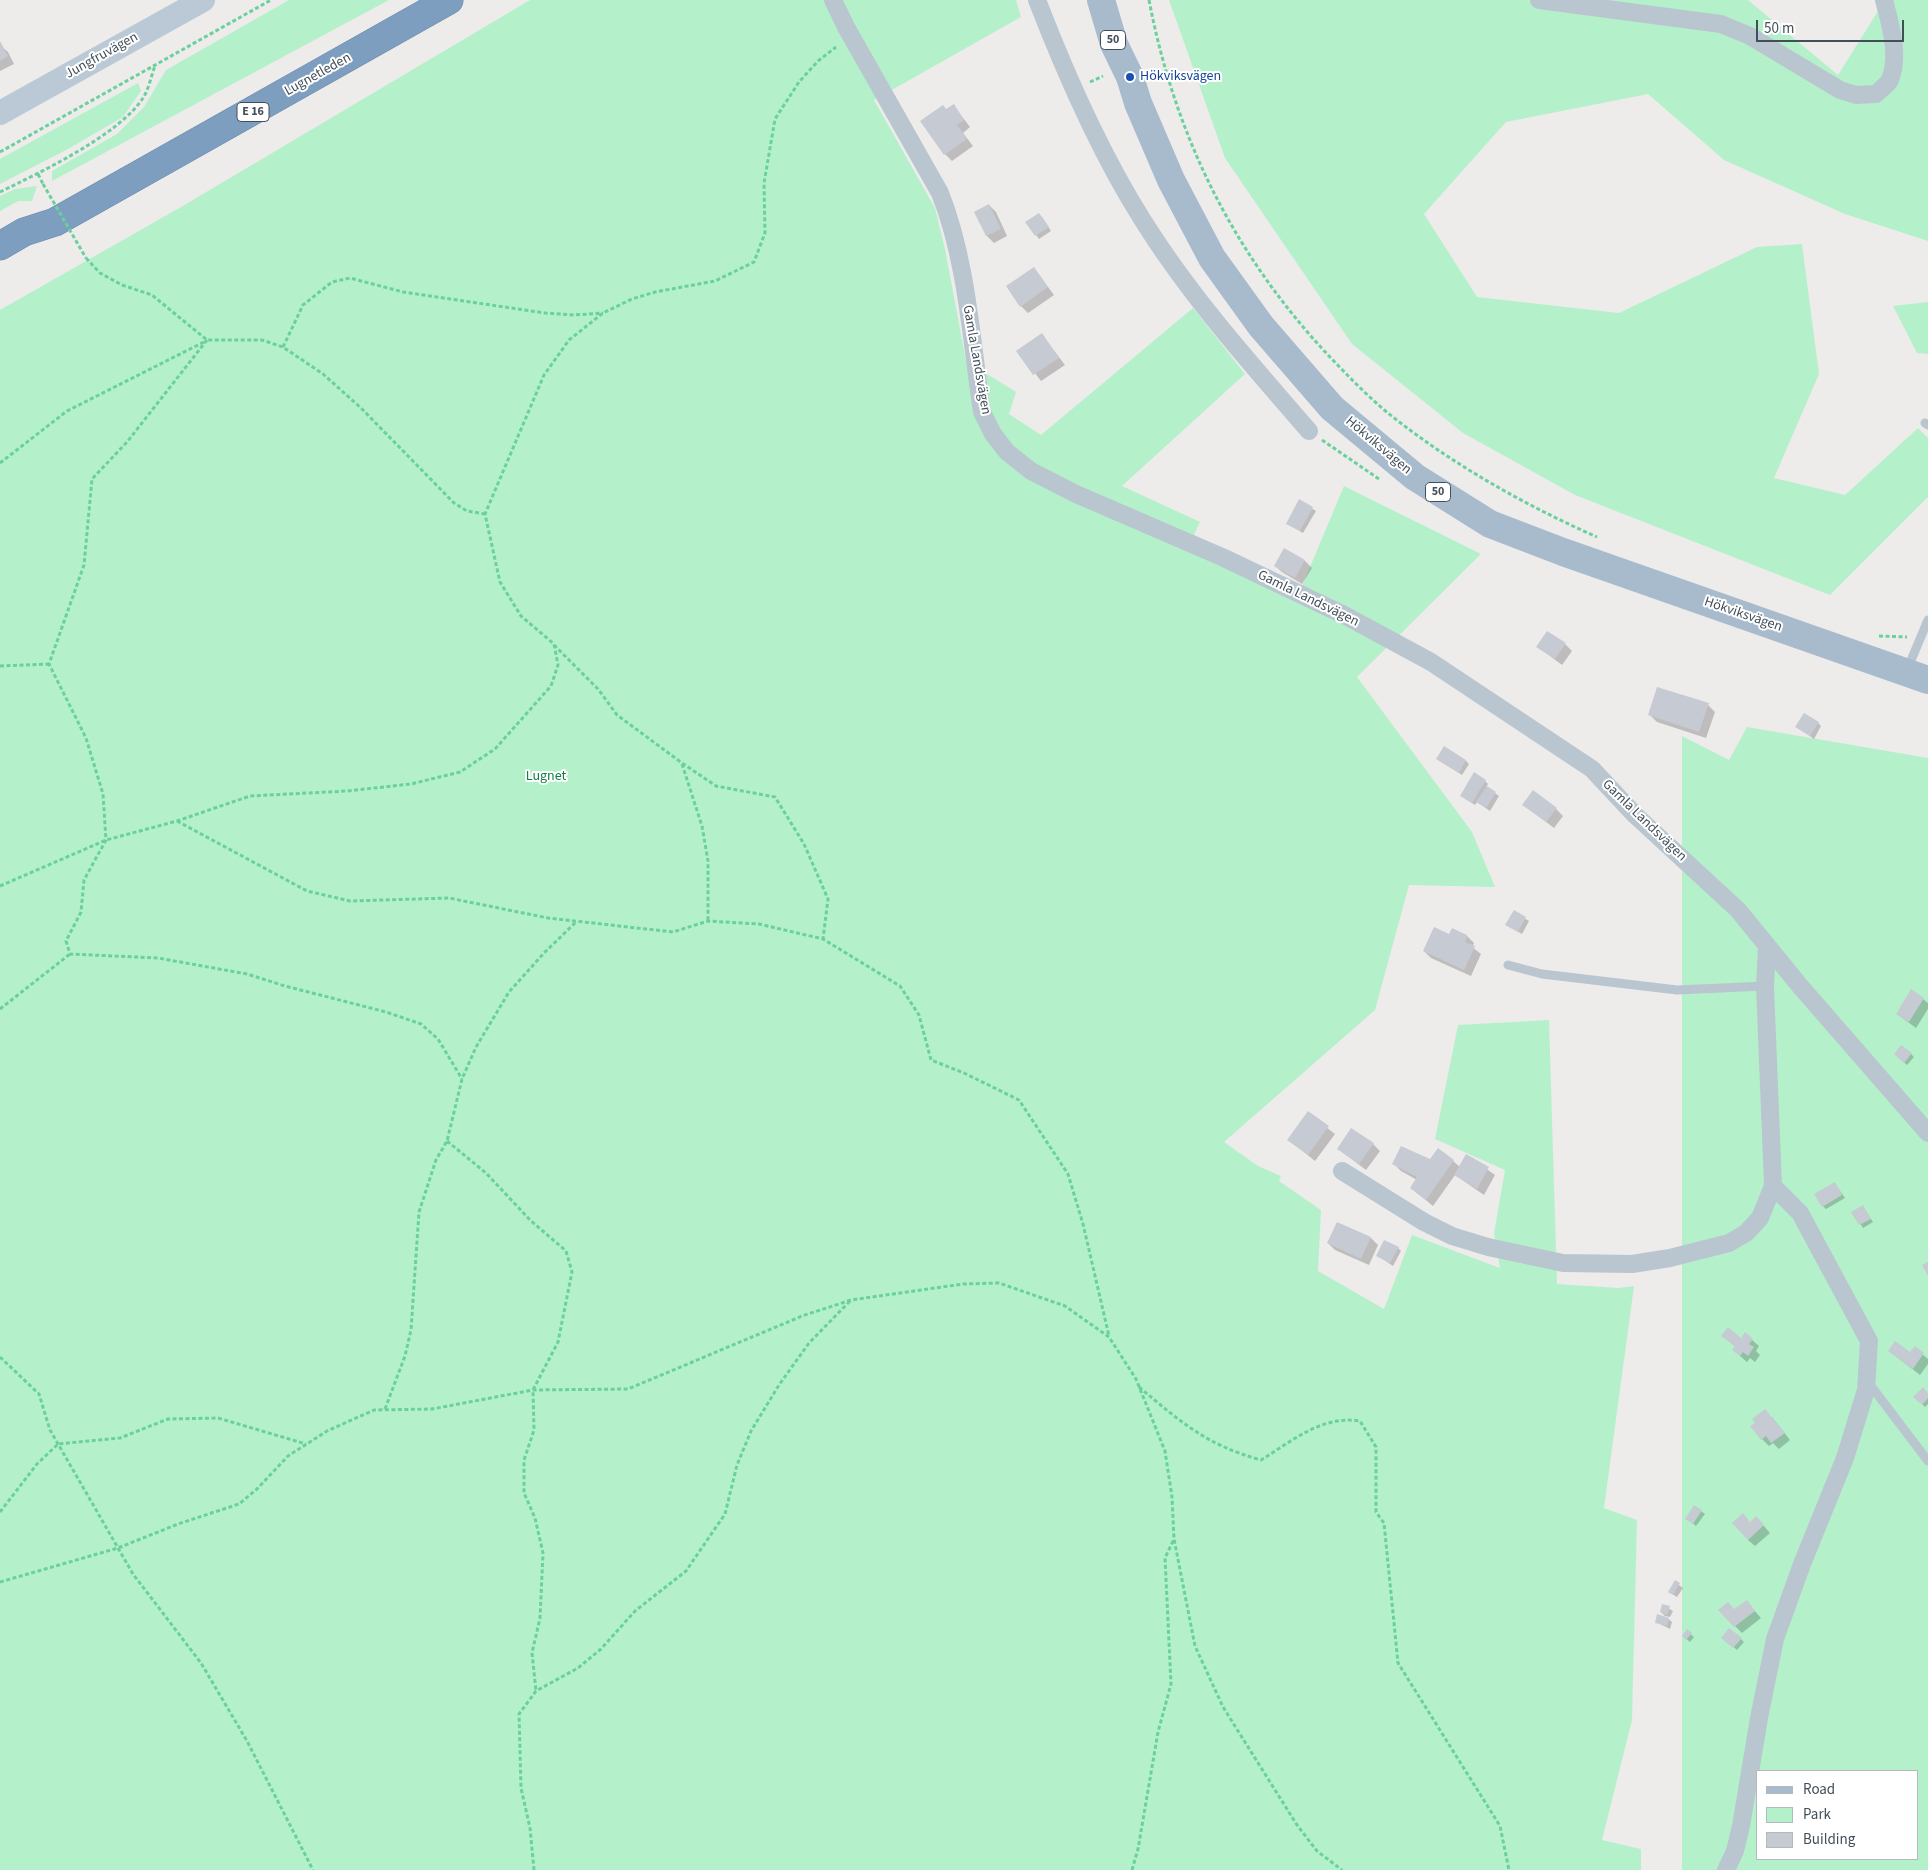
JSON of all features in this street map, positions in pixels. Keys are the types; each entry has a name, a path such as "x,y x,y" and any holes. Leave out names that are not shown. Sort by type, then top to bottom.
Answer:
{"highway":[{"name":"Lugnetleden","path":"0,246 24,232 55,222 449,0"},
{"name":"Lugnetleden","path":"0,262 33,242 55,222"}],"main road":[{"name":"Hökviksvägen","path":"1101,0 1114,44 1130,77 1138,103 1171,180 1212,258 1261,326 1332,408 1415,478 1490,524 1917,676"},
{"name":"Hökviksvägen","path":"1121,0 1130,38 1130,77"}],"street":[{"name":"Jungfruvägen","path":"0,113 204,0"},
{"name":"Gamla Landsvägen","path":"833,0 851,37 940,193 948,213 957,243 982,412 993,434 1007,452 1031,471 1076,494 1240,566 1346,616 1431,662 1592,769 1635,815 1738,910 1767,947 1928,1133"},
{"path":"1038,0 1059,56 1082,107 1103,150 1141,218 1216,322 1309,431"},
{"path":"1540,1 1689,18 1721,24 1750,36 1840,90 1856,95 1876,94 1889,82 1893,68 1893,50 1884,0"},
{"path":"1342,1171 1424,1222 1452,1236 1488,1247 1563,1263 1632,1264 1670,1258 1730,1243 1746,1233 1760,1218 1773,1186 1765,986 1767,947"},
{"path":"1726,1870 1735,1851 1741,1826 1759,1718 1775,1640 1802,1564 1845,1458 1866,1390 1870,1341 1800,1213 1773,1186"}],"lane":[{"path":"1917,676 1919,637 1928,620"},
{"path":"1508,965 1542,974 1677,990 1765,986"},
{"path":"1866,1380 1928,1461"}],"path":[{"path":"0,152 271,0"},
{"path":"1149,0 1167,76 1196,156 1212,191 1245,251 1305,331 1359,388 1398,421 1450,458 1521,500 1604,540"},
{"path":"823,939 828,899 804,844 775,797 716,786 616,715 598,689 554,644 521,616 500,582 485,514 544,375 569,340 603,313 632,299 655,292 715,281 754,262 765,233 764,183 774,119 799,82 818,60 851,37"},
{"path":"0,192 38,174 119,126 143,97 155,65"},
{"path":"38,174 86,258 100,273 122,285 152,295 207,340"},
{"path":"283,347 303,305 332,282 350,278 403,292 545,313 574,315 603,313"},
{"path":"0,463 67,411 207,340 262,340 283,347 323,374 361,408 454,503 467,511 485,514"},
{"path":"70,954 66,941 81,912 84,880 106,840 102,794 86,738 49,664 84,565 92,479 127,442 207,340"},
{"path":"1871,635 1894,638 1919,637"},
{"path":"0,886 106,840 177,821 250,796 347,791 411,784 460,772 495,749 551,686 558,665 554,644"},
{"path":"0,666 49,664"},
{"path":"682,763 702,826 708,861 708,922"},
{"path":"177,821 307,891 350,901 450,898 548,918 672,932 708,922 759,924 823,939 900,986 919,1015 931,1060 964,1073 1019,1100 1068,1174 1083,1224 1109,1337 1139,1386 1165,1452 1172,1496 1174,1539 1195,1646 1223,1707 1297,1825 1317,1851 1342,1870"},
{"path":"385,1410 405,1356 411,1330 419,1212 436,1160 447,1141 462,1078 476,1046 509,992 544,953 577,922"},
{"path":"0,1009 70,954 158,958 247,974 284,986 386,1012 421,1024 438,1039 462,1078"},
{"path":"447,1141 486,1172 530,1220 566,1251 572,1272 558,1342 533,1390 534,1430 524,1460 524,1493 535,1518 543,1553 540,1618 532,1653 536,1691"},
{"path":"0,1582 118,1548 178,1524 239,1504 257,1489 288,1456 327,1431 374,1410 432,1409 533,1390 628,1389 802,1316 851,1300 963,1284 999,1283 1065,1306 1109,1337"},
{"path":"534,1870 530,1828 521,1788 518,1714 536,1691 578,1668 601,1649 635,1611 686,1571 725,1514 736,1465 752,1431 779,1384 808,1343 851,1300"},
{"path":"0,1356 39,1394 50,1430 58,1444 133,1574 201,1663 247,1741 313,1870"},
{"path":"1139,1386 1189,1429 1231,1452 1261,1460 1315,1427 1343,1418 1360,1420 1376,1447 1376,1512 1384,1523 1398,1662 1500,1826 1509,1870"},
{"path":"0,1512 37,1464 58,1444 120,1438 168,1419 218,1418 306,1444"},
{"path":"1132,1870 1138,1850 1158,1732 1171,1684 1165,1558 1174,1539"}],"green space":[{"path":"289,0 389,0 52,181 52,171 117,134 144,107 166,70"},
{"name":"Lugnet","path":"530,0 1016,0 1021,17 874,100 935,208 945,249 966,361 1016,392 1009,414 1041,435 1193,308 1245,374 1122,486 1200,522 1188,547 1297,598 1344,486 1481,554 1357,677 1472,832 1495,887 1409,885 1375,1010 1224,1142 1258,1166 1281,1176 1279,1181 1321,1210 1318,1271 1384,1309 1412,1235 1500,1268 1494,1233 1505,1170 1435,1139 1458,1025 1549,1020 1557,1284 1618,1288 1634,1286 1604,1508 1637,1520 1632,1720 1602,1840 1641,1849 1641,1870 0,1870 0,310 181,207"},
{"path":"1169,0 1748,0 1838,75 1885,0 1928,0 1928,241 1845,214 1724,160 1648,94 1506,122 1424,214 1477,297 1619,313 1757,247 1802,244 1819,374 1774,478 1845,495 1918,428 1928,438 1928,497 1830,595 1575,495 1463,433 1352,344 1225,158"},
{"path":"138,83 141,91 123,117 68,149 0,184 0,159"},
{"path":"37,186 32,201 18,201 0,211 0,196 15,189"},
{"path":"1928,302 1928,354 1917,353 1893,306"},
{"path":"1747,727 1928,758 1928,1870 1682,1870 1682,736 1729,760"}],"building":[{"path":"0,41 8,56 0,61"},
{"path":"954,104 964,120 957,125 967,139 944,155 920,121 943,105 946,109"},
{"path":"989,204 1001,229 986,236 974,212"},
{"path":"1039,213 1049,227 1035,236 1025,222"},
{"path":"1034,267 1048,287 1020,307 1006,286"},
{"path":"1042,333 1059,358 1033,375 1016,351"},
{"path":"1299,499 1313,507 1300,531 1286,524"},
{"path":"1284,548 1305,560 1295,578 1274,566"},
{"path":"1547,631 1566,643 1555,659 1536,647"},
{"path":"1657,687 1709,703 1699,732 1648,715"},
{"path":"1804,713 1819,722 1810,736 1795,727"},
{"path":"1444,746 1466,760 1459,773 1436,759"},
{"path":"1474,772 1486,780 1472,803 1460,796"},
{"path":"1487,786 1496,792 1486,808 1476,802"},
{"path":"1533,790 1557,808 1546,822 1522,805"},
{"path":"1514,910 1526,917 1518,932 1505,925"},
{"path":"1434,927 1449,934 1452,928 1467,935 1465,942 1475,946 1464,970 1423,951"},
{"path":"1911,989 1924,998 1909,1022 1896,1014"},
{"path":"1901,1045 1912,1053 1904,1063 1894,1054"},
{"path":"1308,1111 1329,1126 1308,1155 1287,1140"},
{"path":"1351,1128 1374,1143 1359,1164 1337,1149"},
{"path":"1401,1146 1430,1159 1438,1148 1454,1160 1426,1200 1410,1188 1417,1177 1392,1164"},
{"path":"1466,1154 1489,1167 1477,1189 1454,1175"},
{"path":"1835,1182 1842,1195 1822,1207 1814,1194"},
{"path":"1863,1205 1871,1219 1859,1225 1851,1212"},
{"path":"1337,1222 1371,1237 1361,1259 1327,1243"},
{"path":"1384,1240 1399,1247 1390,1263 1376,1256"},
{"path":"1928,1262 1928,1276 1922,1265"},
{"path":"1728,1327 1741,1338 1745,1332 1753,1339 1749,1344 1754,1347 1748,1356 1743,1352 1740,1356 1732,1350 1735,1346 1721,1336"},
{"path":"1895,1341 1910,1352 1915,1346 1924,1353 1913,1369 1888,1351"},
{"path":"1923,1387 1928,1393 1928,1398 1922,1405 1913,1397"},
{"path":"1765,1409 1785,1433 1771,1443 1766,1436 1761,1440 1750,1426 1755,1423 1752,1419"},
{"path":"1694,1505 1702,1510 1693,1524 1685,1519"},
{"path":"1743,1513 1750,1522 1756,1516 1764,1525 1748,1540 1732,1523"},
{"path":"1675,1580 1680,1583 1673,1595 1668,1592"},
{"path":"1747,1600 1755,1611 1734,1627 1718,1610 1728,1602 1734,1609"},
{"path":"1662,1604 1670,1606 1667,1615 1660,1612"},
{"path":"1657,1614 1669,1618 1667,1626 1655,1623"},
{"path":"1729,1628 1742,1638 1733,1648 1721,1638"},
{"path":"1687,1629 1692,1633 1686,1640 1682,1636"}],"place":[{"name":"Hökviksvägen","path":"1130,77"}]}
